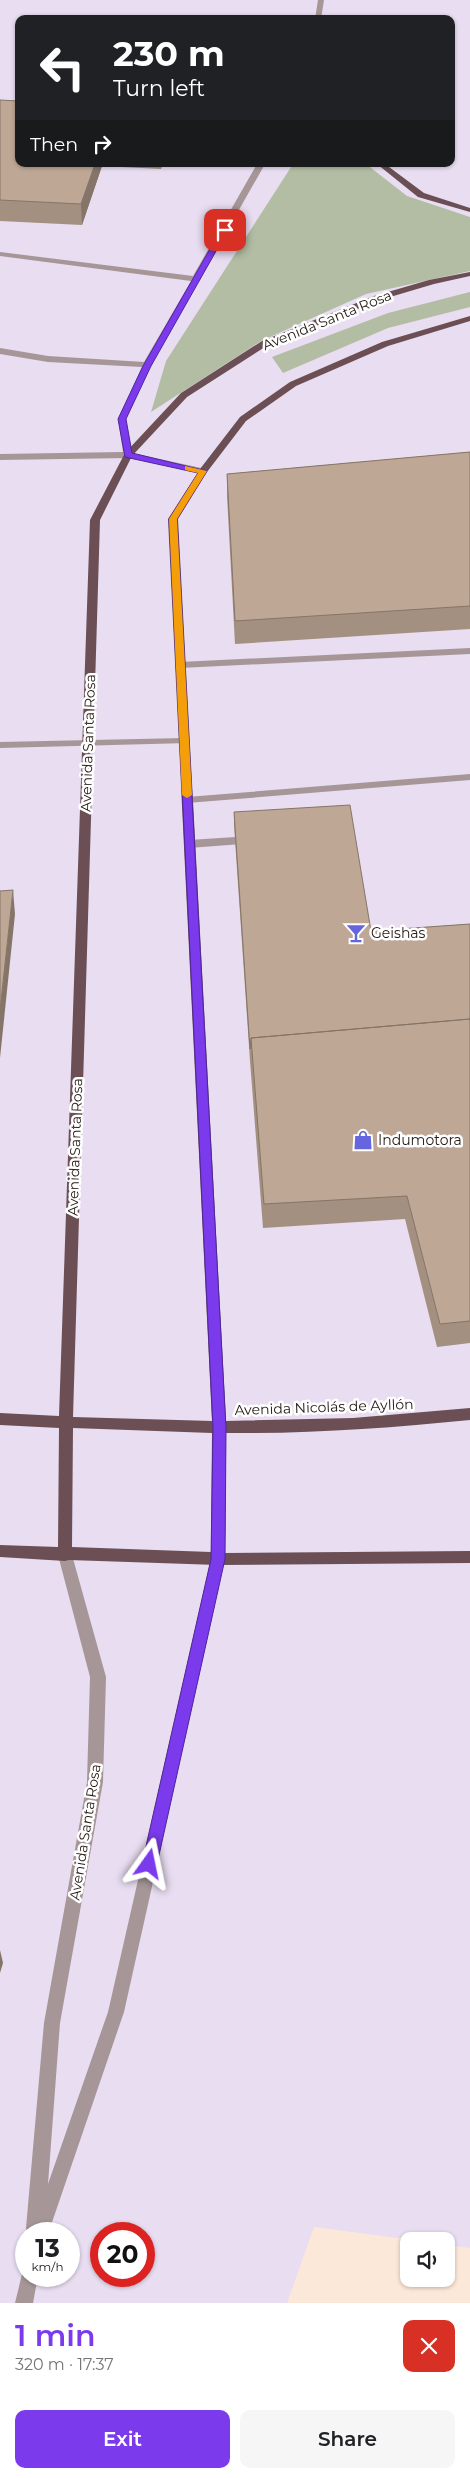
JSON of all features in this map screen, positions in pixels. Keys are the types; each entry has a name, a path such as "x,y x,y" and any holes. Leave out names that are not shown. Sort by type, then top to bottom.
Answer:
{"main road":[{"path":"385,167 421,195 470,210"},
{"name":"Avenida Santa Rosa","path":"65,1555 66,1422 95,520 128,455 184,395 265,343 377,298 432,282 470,274"},
{"name":"Avenida Santa Rosa","path":"218,1559 219,1428 173,519 202,471 243,419 293,384 385,344 470,318"},
{"name":"Avenida Nicolás de Ayllón","path":"0,1418 219,1428 404,1422 470,1414"},
{"path":"0,1551 65,1555 218,1559 470,1557"}],"street":[{"path":"319,15 321,0"},
{"path":"128,455 122,419 147,366 259,167"},
{"path":"0,254 197,279"},
{"path":"0,351 48,359 147,366"},
{"path":"0,456 128,455 202,471"},
{"path":"180,665 470,651"},
{"path":"0,745 88,742 184,742"},
{"path":"187,800 470,777"},
{"path":"189,844 266,839"},
{"name":"Avenida Santa Rosa","path":"38,2222 52,2023 95,1782 98,1677 65,1555"},
{"name":"Avenida Santa Rosa","path":"41,2222 116,2012 218,1559"},
{"path":"24,2303 27,2287"}],"shaded area":[{"path":"0,0 470,0 470,2248 455,2246 455,2232 400,2232 400,2238 314,2227 287,2303 0,2303"}],"green space":[{"path":"291,167 370,167 407,196 470,217 470,271 366,294 261,341 151,412 166,361"},
{"path":"470,292 470,307 388,328 283,373 272,357 388,313"}],"building":[{"path":"0,100 15,101 15,167 94,167 81,204 0,200"},
{"path":"470,452 470,606 235,621 227,474"},
{"name":"Geishas","path":"350,805 371,931 470,924 470,1019 251,1038 250,1049 234,812"},
{"path":"13,890 0,1010 0,891"},
{"name":"Indumotora","path":"470,1019 470,1321 440,1324 407,1196 264,1204 251,1038"}],"slow traffic":[{"path":"187,795 173,519 202,471 188,468"}],"place":[{"name":"Geishas","path":"356,933"},
{"name":"Indumotora","path":"363,1140"}],"route":[{"path":"149,1864 218,1559 219,1428 173,519 202,471 128,455 122,419 147,366 225,230"}]}
